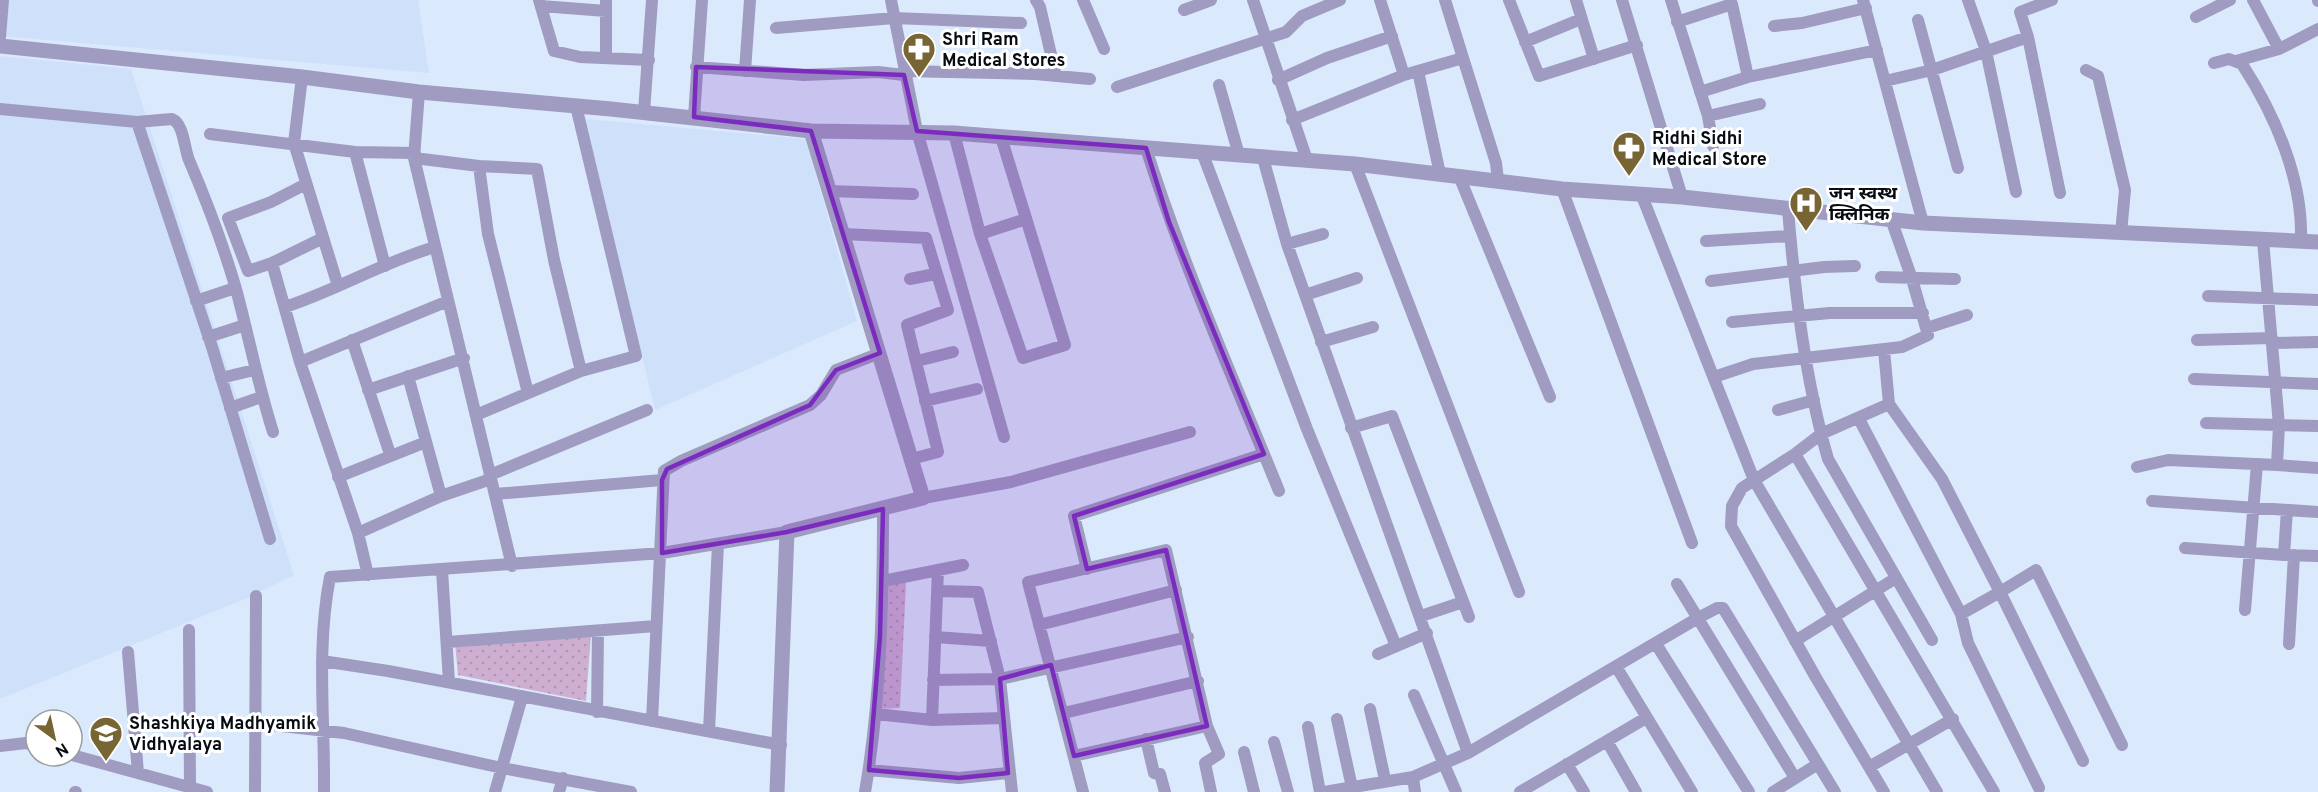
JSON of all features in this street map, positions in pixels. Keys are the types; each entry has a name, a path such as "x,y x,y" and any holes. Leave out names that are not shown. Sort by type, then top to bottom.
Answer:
{"street":[{"path":"0,37 3,0"},
{"path":"644,112 652,0"},
{"path":"694,117 702,0"},
{"path":"745,71 750,0"},
{"path":"891,0 917,132 1004,437"},
{"path":"1036,0 1040,7 1056,76"},
{"path":"1083,0 1104,49"},
{"path":"1184,10 1211,0"},
{"path":"1253,0 1278,80 1307,160"},
{"path":"1117,87 1265,39 1290,29 1308,12 1340,0"},
{"path":"1380,0 1404,75"},
{"path":"1445,0 1496,163 1498,180"},
{"path":"1511,0 1539,76 1637,45"},
{"path":"1576,0 1594,59"},
{"path":"1622,0 1682,197"},
{"path":"1671,0 1708,116 1713,146"},
{"path":"1968,0 1986,51 2016,192"},
{"path":"2052,0 2020,12 2028,37 2060,193"},
{"path":"2196,17 2230,0"},
{"path":"2253,0 2279,49"},
{"path":"606,58 606,5 540,3 554,51 580,57 649,60"},
{"path":"1677,22 1724,3 1732,4 1748,77"},
{"path":"1774,26 1802,23 1865,4 1923,223"},
{"path":"776,28 894,18 1021,23"},
{"path":"1525,42 1581,19"},
{"path":"1918,20 1958,168"},
{"path":"2214,63 2221,60 2236,61 2279,49 2318,29"},
{"path":"1278,80 1327,58 1392,36"},
{"path":"1885,81 1932,70 2028,37"},
{"path":"0,46 302,77 419,92 644,112 811,131 954,133 1307,160 1562,189 1682,197 1923,223 2318,242"},
{"path":"1700,92 1748,77 1877,50"},
{"path":"1292,120 1404,75 1462,58"},
{"path":"2236,61 2242,64 2250,75 2289,160 2302,223 2301,240"},
{"path":"696,68 804,75 878,72 1056,76 1090,79"},
{"path":"2086,70 2098,76 2121,166 2125,190 2121,233"},
{"path":"1418,71 1440,174"},
{"path":"302,77 294,143 338,286"},
{"path":"1218,85 1239,155"},
{"path":"419,92 414,155 512,566"},
{"path":"1708,116 1760,104"},
{"path":"476,415 581,371 636,356 576,106"},
{"path":"0,109 137,122 172,118 178,123 188,158 206,197 235,288 261,397 273,432"},
{"path":"137,122 208,337 270,538"},
{"path":"811,131 923,498"},
{"path":"954,133 980,234 1023,358 1065,345 1001,137"},
{"path":"210,134 355,152 414,155 479,166 537,169 554,260 581,371"},
{"path":"1146,148 1169,222 1279,491"},
{"path":"355,152 385,266"},
{"path":"1202,152 1307,429 1396,646"},
{"path":"1263,158 1287,244 1468,753"},
{"path":"1355,164 1520,592"},
{"path":"479,166 488,234 528,393"},
{"path":"1459,176 1550,398"},
{"path":"306,184 272,202 228,218 248,271 272,263 322,238"},
{"path":"1562,189 1692,543"},
{"path":"830,191 913,194"},
{"path":"1642,196 1754,480 1937,792"},
{"path":"1788,210 1800,315 1814,400 1828,459 1932,640"},
{"path":"980,234 1026,219"},
{"path":"1714,377 1753,364 1902,347 1928,334 1891,219"},
{"path":"843,234 926,238 948,310 907,325 938,452 911,459"},
{"path":"1287,244 1323,234"},
{"path":"1706,241 1790,236"},
{"path":"2263,240 2279,425 2277,465"},
{"path":"285,307 326,293 408,255 435,247"},
{"path":"272,263 300,362 358,533 368,575"},
{"path":"1711,281 1855,266"},
{"path":"910,279 936,274"},
{"path":"1881,277 1955,279"},
{"path":"1305,295 1357,278"},
{"path":"196,301 235,288"},
{"path":"2208,296 2318,300"},
{"path":"300,362 448,301"},
{"path":"1732,322 1871,311 1923,313"},
{"path":"1927,328 1967,315"},
{"path":"208,337 245,325"},
{"path":"1321,342 1373,327"},
{"path":"352,340 390,454"},
{"path":"2197,340 2318,342"},
{"path":"1884,350 1889,404 1942,478 2082,761"},
{"path":"917,361 953,352"},
{"path":"652,721 662,553 664,471 675,464 810,405 821,395 836,370 880,353"},
{"path":"368,390 464,358"},
{"path":"221,378 254,370"},
{"path":"408,376 441,496"},
{"path":"2194,379 2318,384"},
{"path":"925,401 977,389"},
{"path":"230,408 261,397"},
{"path":"1778,410 1814,400"},
{"path":"1884,792 1795,641 1731,526 1732,506 1742,489 1821,434 1889,404"},
{"path":"358,533 647,410"},
{"path":"1351,428 1392,416 1469,617"},
{"path":"1859,419 1961,614 1968,643 2039,788"},
{"path":"2206,423 2318,426"},
{"path":"324,792 322,661 325,603 330,578 662,553 718,544 787,532 923,498 1011,482 1190,432"},
{"path":"338,477 390,454 426,442"},
{"path":"1087,568 1074,516 1264,454"},
{"path":"1795,454 1994,792"},
{"path":"2137,467 2168,460 2318,468"},
{"path":"2245,610 2257,464"},
{"path":"495,494 662,480"},
{"path":"2152,501 2318,512"},
{"path":"865,792 876,714 883,581 883,509"},
{"path":"2287,510 2289,644"},
{"path":"777,792 781,745 787,532"},
{"path":"709,731 718,544"},
{"path":"2185,548 2318,556"},
{"path":"1083,792 1028,582 1166,550 1208,726 1219,753 1205,763 1211,792"},
{"path":"883,581 963,565"},
{"path":"442,570 449,682"},
{"path":"932,720 938,570"},
{"path":"1961,614 2036,570 2122,745"},
{"path":"1795,641 1896,578"},
{"path":"1677,584 1795,778"},
{"path":"938,591 978,592 1000,679 1008,772 1012,792"},
{"path":"1039,625 1176,591"},
{"path":"255,792 256,596"},
{"path":"1421,616 1463,602"},
{"path":"1308,727 1322,792 1353,789 1385,780 1413,777 1468,753 1617,668 1698,618 1717,608 1723,608 1835,792"},
{"path":"447,642 656,626"},
{"path":"84,758 197,790 189,630"},
{"path":"597,712 598,632"},
{"path":"1378,654 1427,633"},
{"path":"935,637 991,641"},
{"path":"933,680 1000,679 1051,665 1188,637"},
{"path":"1656,644 1749,792"},
{"path":"128,652 138,773"},
{"path":"322,661 449,682 597,712 781,745"},
{"path":"1617,668 1692,792"},
{"path":"1064,713 1198,681"},
{"path":"1414,694 1442,764 1456,792"},
{"path":"495,792 522,697"},
{"path":"1370,709 1385,780"},
{"path":"876,714 932,720 1003,718"},
{"path":"1520,792 1646,718"},
{"path":"1337,719 1353,789"},
{"path":"1869,767 1953,719"},
{"path":"254,723 324,730 502,768 631,792"},
{"path":"1074,756 1208,726"},
{"path":"1146,739 1154,773 1160,774 1165,792"},
{"path":"1607,741 1636,792"},
{"path":"1274,742 1288,792"},
{"path":"0,746 24,743"},
{"path":"1244,752 1254,792"},
{"path":"1567,764 1584,792"},
{"path":"1773,792 1818,764"},
{"path":"869,770 959,778 1008,772"},
{"path":"1413,777 1415,792"},
{"path":"559,792 563,778"}],"highlighted area":[{"path":"696,67 904,75 917,131 1146,148 1169,222 1264,454 1074,516 1087,569 1166,550 1207,726 1074,756 1051,665 1000,679 1008,773 959,778 869,770 880,636 883,509 787,532 662,553 662,480 667,469 810,405 836,370 880,353 811,131 694,117"}],"shaded area":[{"path":"0,0 418,0 429,73 0,36"},
{"path":"0,56 131,69 294,575 247,598 0,699"},
{"path":"585,119 806,139 857,321 655,410"},
{"path":"906,582 900,708 877,709 886,585"},
{"path":"591,634 586,701 458,675 455,643"}],"place":[{"name":"Shri Ram Medical Stores","path":"919,78"},
{"name":"Ridhi Sidhi Medical Store","path":"1629,177"},
{"name":"जन स्वस्थ क्लिनिक","path":"1806,232"},
{"name":"Shashkiya Madhyamik Vidhyalaya","path":"106,762"}]}
